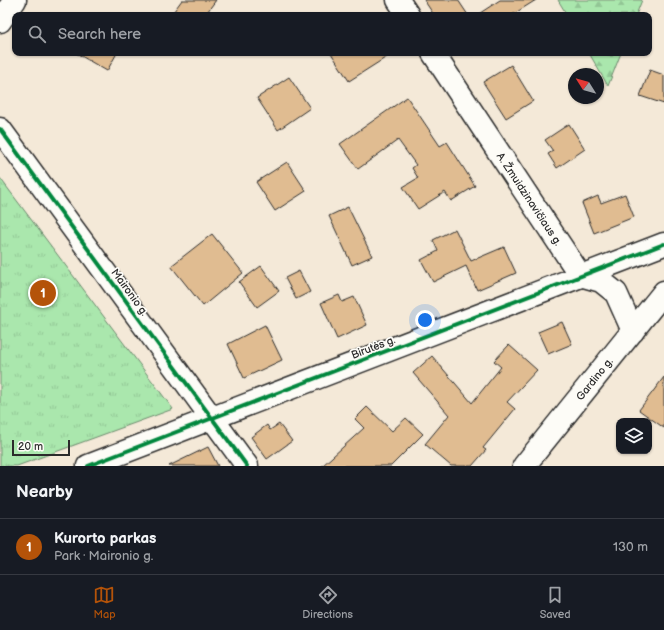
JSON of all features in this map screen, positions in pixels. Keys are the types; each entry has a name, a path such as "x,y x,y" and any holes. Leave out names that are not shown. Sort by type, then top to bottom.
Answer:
{"street":[{"path":"0,21 15,0"},
{"path":"398,0 406,12"},
{"name":"A. Žmuidzinavičiaus g.","path":"435,56 580,275"},
{"name":"Maironio g.","path":"0,129 247,466"},
{"name":"Birutės g.","path":"88,466 580,275 664,244"},
{"path":"580,275 601,281 616,293 633,331"},
{"name":"Gardino g.","path":"524,466 664,292"}],"green space":[{"path":"558,0 642,0 637,12 565,12"},
{"path":"591,56 620,56 608,86 604,79 604,68 598,68"},
{"path":"0,178 173,409 17,466 0,466"}],"building":[{"path":"182,0 216,0 207,12 173,12"},
{"path":"424,0 458,0 466,12 432,12"},
{"path":"500,0 536,0 517,12 482,12"},
{"path":"81,56 115,56 107,71"},
{"path":"333,56 388,56 349,81"},
{"path":"511,65 533,101 506,118 483,82"},
{"path":"650,70 664,75 664,104 640,96"},
{"path":"289,77 310,108 278,130 257,98"},
{"path":"407,97 440,146 447,142 475,186 451,201 445,192 418,209 403,187 418,178 412,168 416,165 398,140 358,169 340,144"},
{"path":"569,124 585,149 557,168 548,154 553,151 545,140"},
{"path":"287,162 306,191 275,211 256,182"},
{"path":"625,194 634,217 594,233 582,203 598,196 601,203"},
{"path":"348,207 372,256 352,265 329,216"},
{"path":"455,229 471,261 504,247 516,273 477,290 466,266 433,282 421,260 438,251 433,240"},
{"path":"212,234 243,273 203,306 171,266"},
{"path":"261,266 279,291 257,307 239,282"},
{"path":"299,271 310,292 296,299 285,278"},
{"path":"339,295 342,302 354,297 367,325 337,339 321,303"},
{"path":"562,322 572,344 548,354 538,332"},
{"path":"265,325 282,360 244,378 228,344"},
{"path":"509,345 537,370 507,402 515,409 483,448 486,450 472,466 451,466 425,444 449,415 413,373 432,356 472,403 501,367 494,361"},
{"path":"664,377 664,428 639,410"},
{"path":"367,407 392,431 406,418 423,434 391,466 322,466 364,428 355,419"},
{"path":"279,424 292,441 267,459 251,437 267,425 270,430"},
{"path":"208,447 218,466 169,466"}],"cycle path":[{"path":"0,129 247,466"},
{"path":"88,466 664,244"}],"place":[{"name":"Kurorto parkas","path":"43,293"}]}
